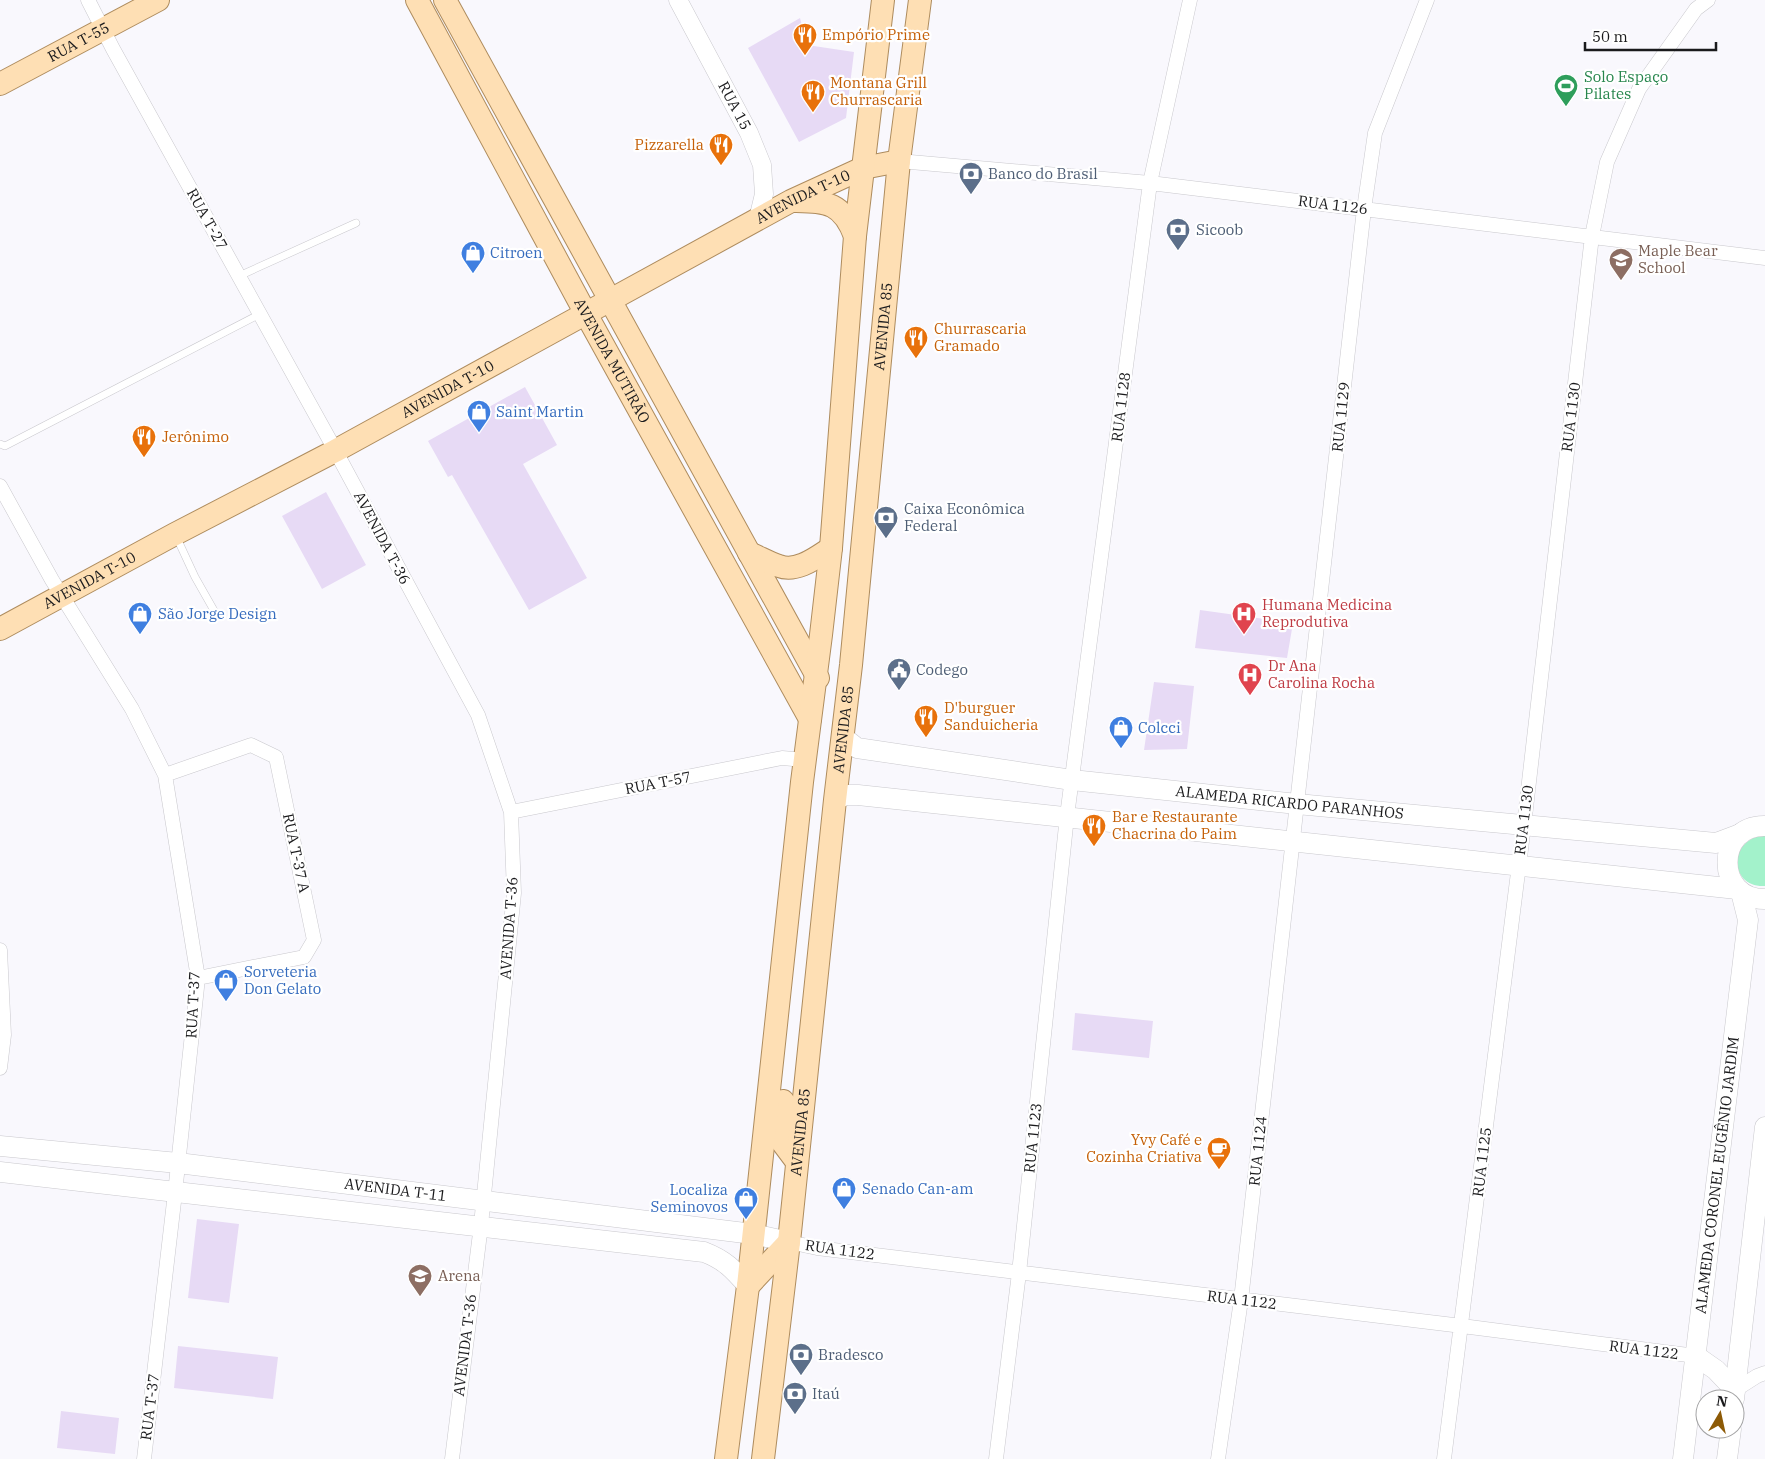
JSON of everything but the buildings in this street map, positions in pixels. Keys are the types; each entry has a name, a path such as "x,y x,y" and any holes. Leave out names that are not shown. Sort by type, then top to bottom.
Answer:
{"main road":[{"name":"RUA T-55","path":"0,84 158,0"},
{"name":"AVENIDA MUTIRÃO","path":"417,0 586,314 810,719"},
{"name":"AVENIDA MUTIRÃO","path":"445,0 827,696 779,1138 797,1162"},
{"path":"726,1459 748,1286 805,760 831,548 855,236 883,0"},
{"name":"AVENIDA 85","path":"763,1459 789,1242 852,664 899,161 921,6"},
{"name":"AVENIDA T-10","path":"0,629 57,588 175,534 331,444 586,314 792,201 863,168 899,161"},
{"path":"792,201 823,202 834,207 844,214 850,222 855,236"},
{"path":"749,553 781,567 796,567 811,561 831,548"},
{"name":"ALAMEDA RICARDO PARANHOS","path":"843,737 857,748 1072,780 1297,804 1716,843 1749,829 1765,826"},
{"path":"836,800 846,795 858,795 1067,816 1739,890 1757,899 1765,899"},
{"name":"ALAMEDA CORONEL EUGÊNIO JARDIM","path":"1683,1459 1748,920 1739,890 1730,879 1727,867 1728,855 1732,844 1740,834"},
{"path":"1736,1389 1765,1131"},
{"name":"AVENIDA T-11","path":"0,1146 178,1163 753,1234 789,1242"},
{"name":"AVENIDA T-11","path":"0,1172 175,1193 481,1225 704,1252 730,1266 748,1286"},
{"path":"748,1286 789,1242"},
{"path":"1696,1356 1716,1370 1730,1389"},
{"path":"1728,1459 1730,1439"}],"street":[{"name":"RUA T-27","path":"88,0 331,444"},
{"name":"RUA 15","path":"678,0 749,132 762,165 764,194 758,219"},
{"name":"RUA 1128","path":"1067,816 1150,183 1190,0"},
{"name":"RUA 1129","path":"1292,842 1364,209 1376,133 1427,0"},
{"name":"RUA 1130","path":"1519,865 1592,236 1607,162 1639,89 1691,5 1708,0"},
{"name":"RUA 1126","path":"899,161 1150,183 1765,258"},
{"name":"AVENIDA T-36","path":"331,444 478,715 511,812 514,893 481,1225 452,1459"},
{"name":"RUA T-37","path":"0,486 57,588 132,708 165,775 198,978 144,1459"},
{"name":"RUA T-37 A","path":"165,775 251,745 276,757 314,940 304,957 198,978"},
{"name":"RUA T-57","path":"511,812 782,758 805,760"},
{"name":"RUA 1123","path":"996,1459 1067,816"},
{"name":"RUA 1124","path":"1218,1459 1241,1300 1292,842"},
{"name":"RUA 1125","path":"1444,1459 1519,865"},
{"path":"0,950 4,1034 0,1068"},
{"name":"RUA 1122","path":"789,1242 817,1248 1696,1356"},
{"path":"1742,1389 1757,1376 1765,1373"}],"lane":[{"path":"239,276 356,223"},
{"path":"0,444 5,446 260,314"},
{"path":"175,534 195,577 216,614"}],"green space":[{"path":"1765,835 1765,886 1753,885 1744,879 1739,872 1737,863 1739,853 1744,845 1753,838"}],"place":[{"name":"Empório Prime","path":"805,56"},
{"name":"Solo Espaço Pilates","path":"1566,107"},
{"name":"Montana Grill Churrascaria","path":"813,113"},
{"name":"Pizzarella","path":"721,166"},
{"name":"Banco do Brasil","path":"971,195"},
{"name":"Sicoob","path":"1178,251"},
{"name":"Citroen","path":"473,274"},
{"name":"Maple Bear School","path":"1621,281"},
{"name":"Churrascaria Gramado","path":"916,359"},
{"name":"Saint Martin","path":"479,433"},
{"name":"Jerônimo","path":"144,458"},
{"name":"Caixa Econômica Federal","path":"886,539"},
{"name":"São Jorge Design","path":"140,635"},
{"name":"Humana Medicina Reprodutiva","path":"1244,635"},
{"name":"Codego","path":"899,691"},
{"name":"Dr Ana Carolina Rocha","path":"1250,696"},
{"name":"D'burguer Sanduicheria","path":"926,738"},
{"name":"Colcci","path":"1121,749"},
{"name":"Bar e Restaurante Chacrina do Paim","path":"1094,847"},
{"name":"Sorveteria Don Gelato","path":"226,1002"},
{"name":"Yvy Café e Cozinha Criativa","path":"1219,1170"},
{"name":"Senado Can-am","path":"844,1210"},
{"name":"Localiza Seminovos","path":"746,1220"},
{"name":"Arena","path":"420,1297"},
{"name":"Bradesco","path":"801,1376"},
{"name":"Itaú","path":"795,1415"}]}
